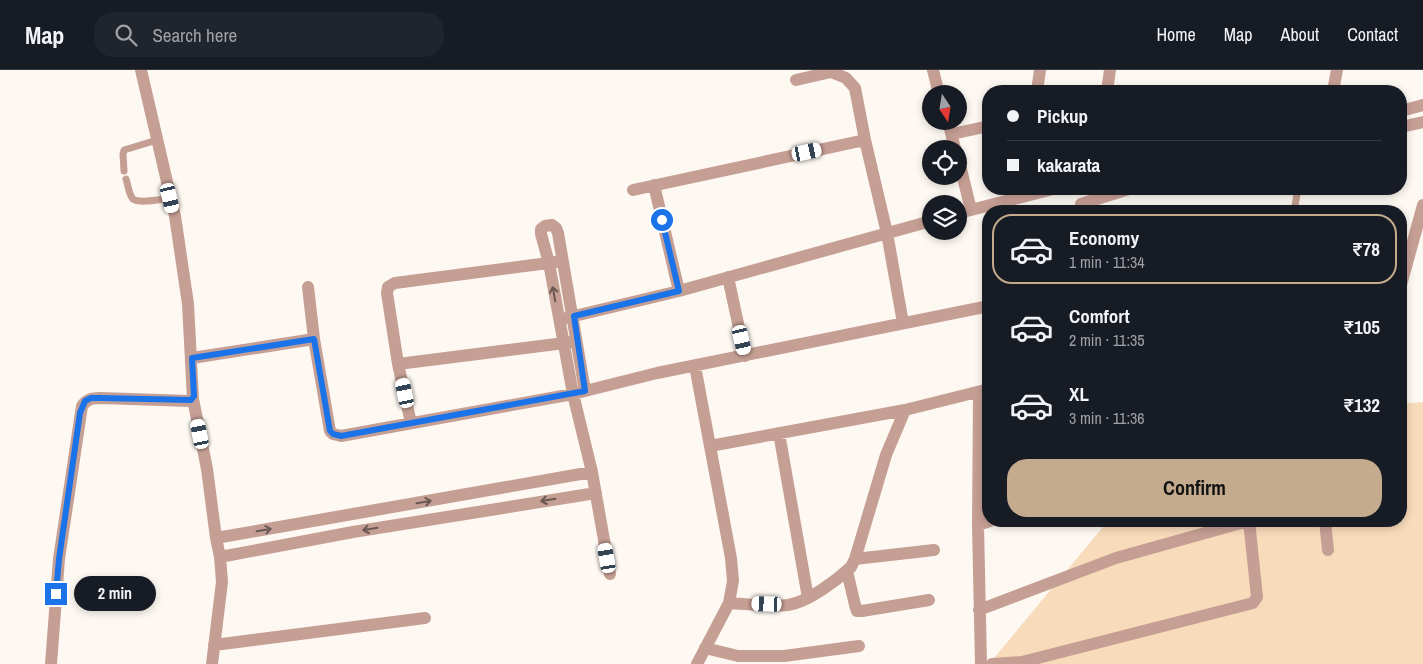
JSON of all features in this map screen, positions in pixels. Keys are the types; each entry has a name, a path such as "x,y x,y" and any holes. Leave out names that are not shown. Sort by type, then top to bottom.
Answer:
{"street":[{"path":"141,70 170,198 188,304 193,399 207,469 220,557 222,582 212,664"},
{"path":"933,70 937,85"},
{"path":"1038,85 1040,70"},
{"path":"1108,85 1110,70"},
{"path":"1334,85 1338,70"},
{"path":"796,80 830,71 846,78 855,88 887,233 904,323"},
{"path":"1407,109 1423,105"},
{"path":"1407,126 1423,122"},
{"path":"952,134 982,128"},
{"path":"951,130 954,140"},
{"path":"633,190 865,140"},
{"path":"654,185 679,291"},
{"path":"965,185 972,210"},
{"path":"991,205 1030,195"},
{"path":"1085,205 1112,195"},
{"path":"1407,264 1423,205"},
{"path":"967,211 982,207"},
{"path":"559,319 679,291 922,223"},
{"path":"579,392 578,340 564,260 556,228 552,224 541,229 541,234 549,263 564,343 579,392 610,574"},
{"path":"411,423 398,364 387,293 388,287 391,285 564,260"},
{"path":"728,277 745,356"},
{"path":"308,287 314,339 330,431 341,436 579,392 657,373 982,307"},
{"path":"192,358 314,339"},
{"path":"398,364 578,340"},
{"path":"695,366 731,558 733,581 729,603 697,664"},
{"path":"710,446 905,410 982,391"},
{"path":"51,664 59,559 82,406 85,401 91,398 193,399"},
{"path":"729,603 786,605 808,598 851,567 886,455 905,410"},
{"path":"779,433 808,598"},
{"path":"216,538 592,472"},
{"path":"220,557 353,532 596,493"},
{"path":"981,664 979,610 984,527"},
{"path":"979,610 1134,552 1227,527"},
{"path":"992,664 1022,662 1253,603 1257,597 1250,527"},
{"path":"1326,527 1328,550"},
{"path":"855,559 934,550"},
{"path":"846,571 854,605 858,610 862,611 930,600"},
{"path":"214,645 425,618"},
{"path":"705,648 738,656 784,656 860,646"}],"lane":[{"path":"124,170 124,150 157,140"},
{"path":"126,179 135,200 170,198"}],"shaded area":[{"path":"1423,402 1423,664 989,664 1103,527 1407,527 1407,403"}],"route":[{"path":"56,594 59,559 80,413 85,401 91,398 191,400 194,396 192,358 314,339 330,431 341,436 585,391 574,316 679,291 662,220"}]}
